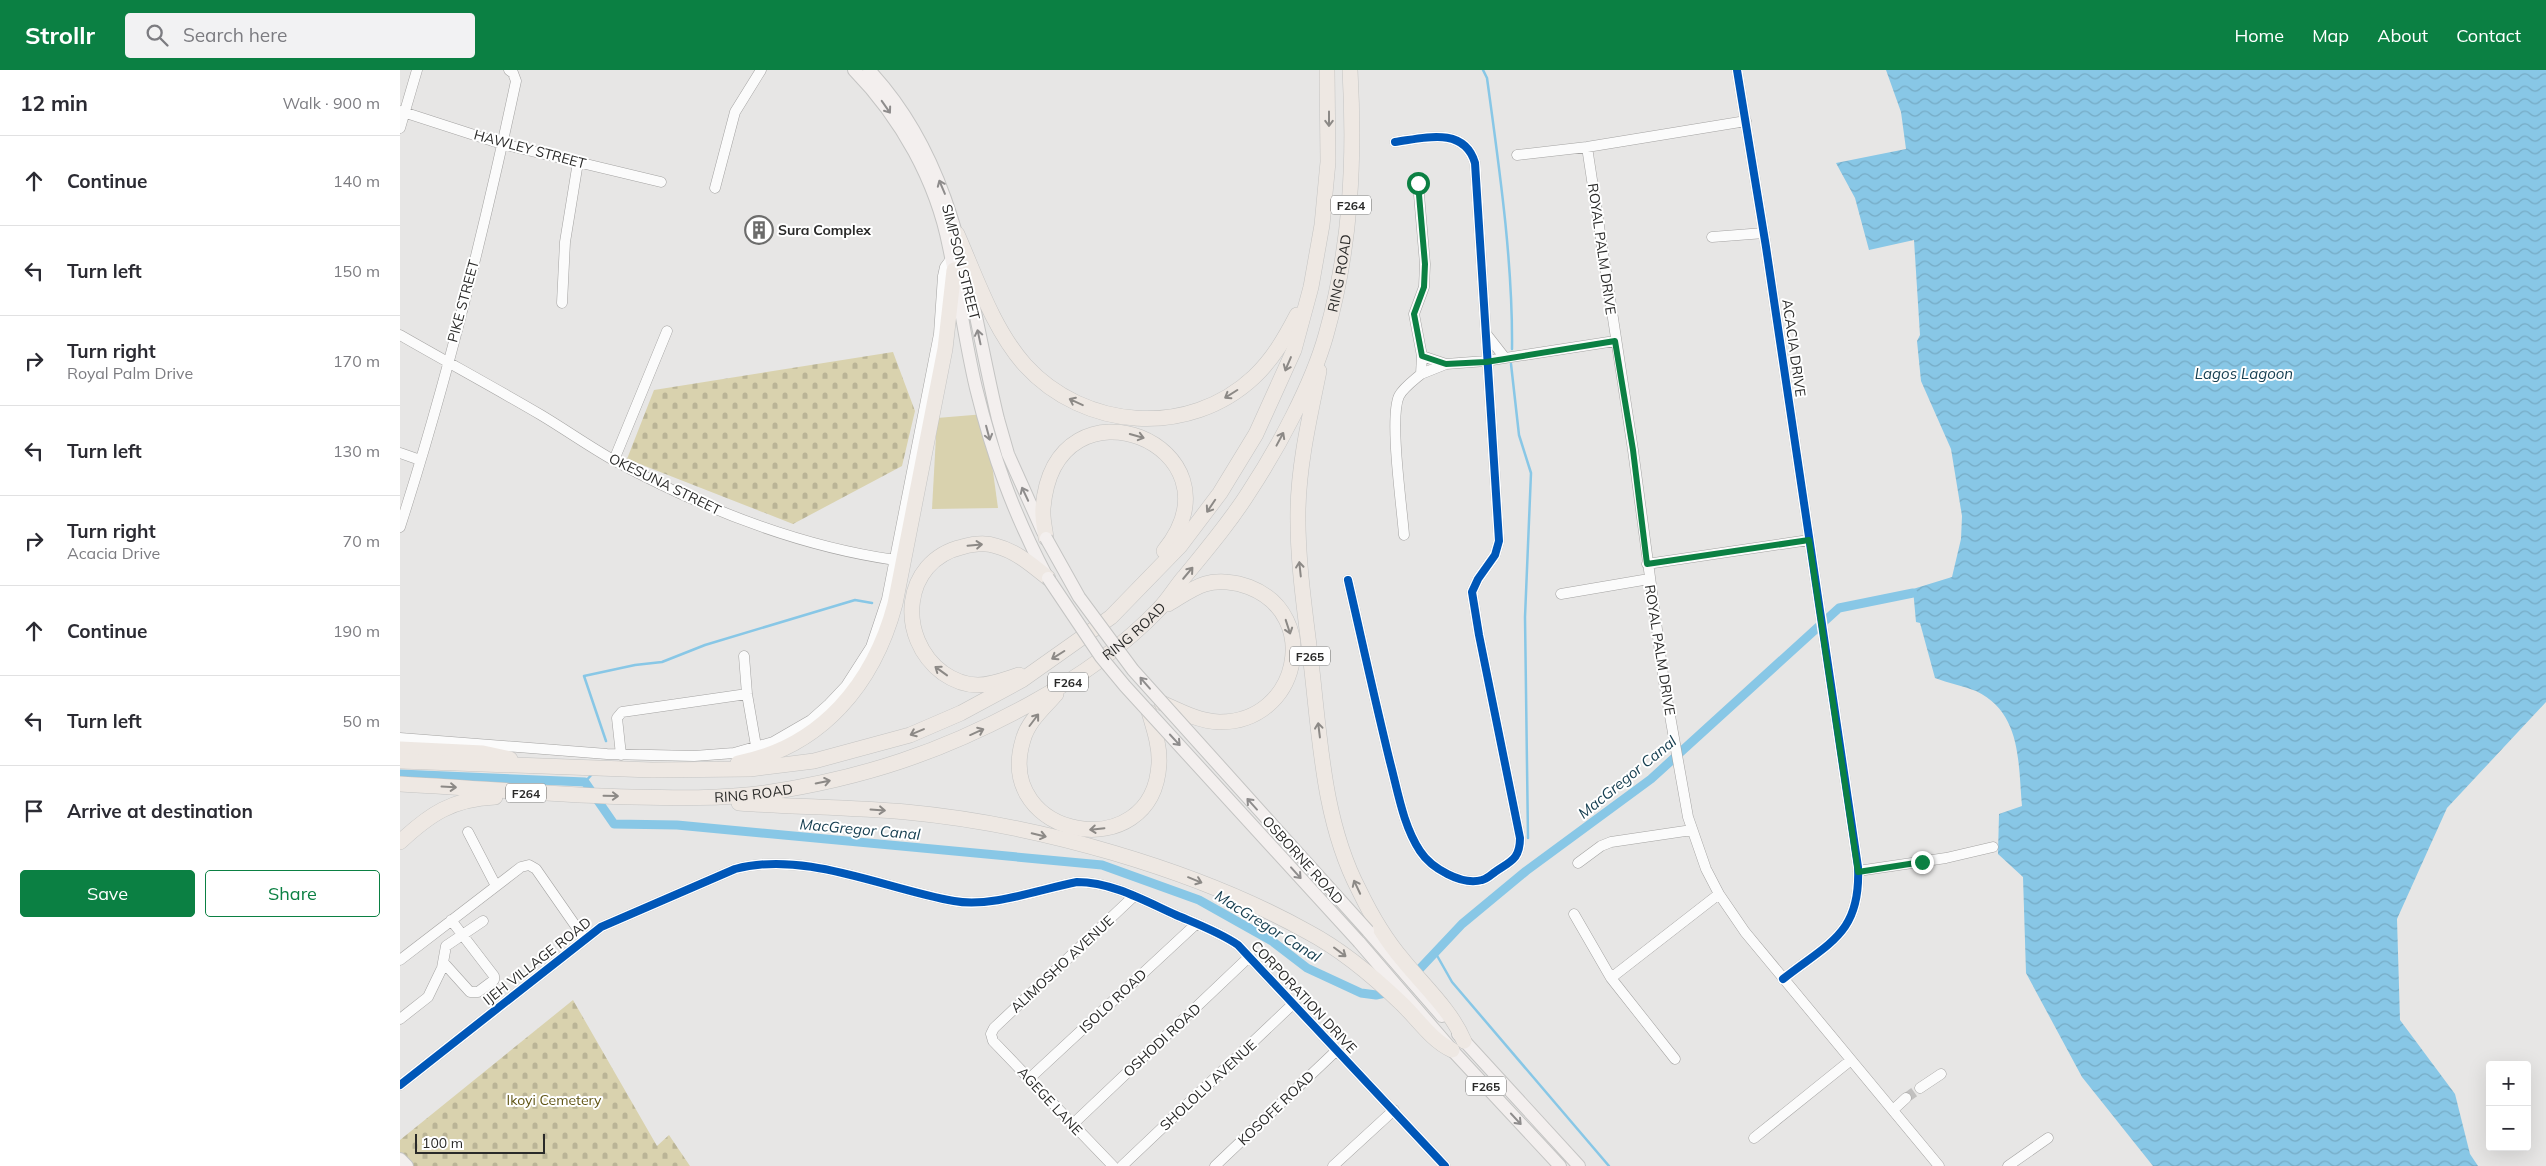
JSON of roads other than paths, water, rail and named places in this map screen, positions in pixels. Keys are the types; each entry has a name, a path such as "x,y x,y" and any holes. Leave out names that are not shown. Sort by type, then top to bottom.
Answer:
{"highway":[{"name":"RING ROAD","path":"400,761 652,770 750,770 814,761 882,744 961,713 1000,693 1111,617 1151,577 1202,519 1239,465 1256,434 1294,350 1311,287 1322,225 1328,162 1327,70"},
{"name":"RING ROAD","path":"400,784 546,795 690,798 744,795 798,787 897,764 983,729 1060,688 1113,650 1160,608 1215,541 1266,467 1286,428 1326,337 1341,268 1351,200 1353,161 1350,70"},
{"path":"957,234 1003,332 1011,347 1026,366 1068,398 1091,409 1119,417 1149,420 1193,412 1234,392 1253,378 1274,354 1283,341 1311,287"},
{"path":"700,770 768,755 808,734 847,700 877,655 887,634 909,536 944,349 952,265"},
{"name":"F265","path":"1326,337 1304,447 1298,515 1299,563 1322,757 1334,823 1343,853 1357,888 1419,1000 1457,1024 1458,1045"},
{"path":"1046,538 1042,510 1048,478 1058,461 1073,444 1095,434 1120,432 1134,434 1147,439 1170,457 1178,468 1184,485 1185,503 1182,521 1173,541 1156,562 1151,577"},
{"path":"1037,669 996,682 978,685 952,679 927,659 916,642 911,614 916,588 921,576 945,553 958,548 988,544 1022,557 1048,578"},
{"path":"1160,608 1195,588 1207,584 1225,582 1254,589 1281,610 1289,627 1293,658 1282,690 1275,701 1264,710 1247,718 1217,722 1187,715 1162,703"},
{"path":"1060,688 1035,717 1023,739 1020,771 1026,791 1034,804 1048,818 1063,826 1081,830 1101,830 1117,825 1141,809 1150,797 1156,783 1159,764 1158,744 1149,712"},
{"path":"400,749 483,753 546,767"},
{"path":"400,842 443,808 466,800 546,795"},
{"path":"690,798 907,812 979,822 1063,841 1187,877 1262,908 1333,947 1419,1000 1440,1044 1458,1045"}],"main road":[{"name":"OSBORNE ROAD","path":"854,70 882,101 904,134 924,172 940,214 976,386 996,462 1010,500 1048,578 1101,657 1359,942 1381,977"},
{"name":"SIMPSON STREET","path":"869,70 902,112 927,153 948,203 957,234 990,385 1008,454 1046,538"},
{"name":"OSBORNE ROAD","path":"1046,538 1064,572 1094,618 1162,703 1368,931 1399,961"},
{"name":"F265","path":"1458,1045 1560,1166"},
{"name":"F265","path":"1458,1045 1579,1166"},
{"path":"400,1159 407,1166"}],"street":[{"path":"400,128 402,112 417,70"},
{"path":"715,188 735,112 761,70"},
{"name":"ACACIA DRIVE","path":"1737,70 1764,233 1858,872 1858,897 1850,920 1839,934 1783,978"},
{"name":"PIKE STREET","path":"400,527 447,362 502,144 516,81 511,72"},
{"name":"HAWLEY STREET","path":"402,112 502,144 660,182"},
{"path":"1517,155 1587,147 1746,121"},
{"path":"1348,580 1381,726 1404,815 1411,834 1421,852 1432,864 1465,881 1484,880 1516,857 1520,851 1520,838 1472,592 1478,579 1495,555 1499,541 1486,362 1487,334 1475,163 1472,152 1458,140 1433,137 1395,142"},
{"name":"ROYAL PALM DRIVE","path":"1587,147 1633,450 1649,579 1679,767 1692,830 1706,869 1719,894 1744,932 1939,1166"},
{"path":"562,303 565,242 578,162"},
{"path":"1418,183 1425,264 1424,287 1414,314 1422,356 1421,374"},
{"path":"1712,237 1764,233"},
{"path":"400,738 620,755 694,756 734,753 781,738 811,720 846,686 871,647 888,599 940,334 945,267 952,265"},
{"path":"614,460 667,331"},
{"path":"1487,334 1505,358"},
{"name":"OKESUNA STREET","path":"400,335 540,415 614,460 658,483 727,514 803,541 895,560"},
{"path":"1404,535 1395,427 1396,407 1400,394 1421,374 1446,364 1486,362 1615,341"},
{"path":"1422,356 1446,364"},
{"path":"400,453 420,460"},
{"path":"1647,564 1809,540"},
{"path":"1561,594 1649,579"},
{"path":"744,656 747,694 756,746"},
{"path":"620,755 617,718 622,712 747,694"},
{"path":"1578,863 1610,842 1692,830"},
{"path":"468,832 496,886"},
{"path":"1858,872 1946,858 1993,847"},
{"name":"IJEH VILLAGE ROAD","path":"400,1086 584,938 612,920 735,869 751,865 769,864 820,870"},
{"path":"400,960 521,867 529,865 536,869 584,938"},
{"name":"CORPORATION DRIVE","path":"820,870 963,902 988,902 1078,882 1105,885 1227,938 1250,956 1445,1166"},
{"path":"1611,978 1719,894"},
{"name":"ALIMOSHO AVENUE","path":"991,1034 994,1028 1134,896"},
{"path":"1574,914 1611,978 1675,1059"},
{"path":"444,962 470,992 478,992 494,980 494,976 451,920"},
{"path":"400,1019 428,997 444,962 446,946 482,920"},
{"name":"ISOLO ROAD","path":"1030,1078 1196,924"},
{"name":"OSHODI ROAD","path":"1073,1124 1250,956"},
{"name":"SHOLOLU AVENUE","path":"1122,1166 1294,1003"},
{"name":"AGEGE LANE","path":"991,1034 993,1040 1113,1166"},
{"name":"KOSOFE ROAD","path":"1215,1166 1337,1050"},
{"path":"1754,1138 1851,1060"},
{"path":"1920,1088 1941,1074"},
{"path":"1892,1110 1906,1098"},
{"path":"1333,1166 1394,1110"},
{"path":"2008,1166 2048,1138"}],"water":[{"name":"Lagos Lagoon","path":"1886,70 2546,70 2546,702 2447,808 2397,919 2400,1020 2455,1094 2470,1154 2478,1166 2153,1166 2082,1077 2026,973 2023,877 1998,854 1999,814 2022,806 2018,757 2010,726 2002,712 1991,700 1976,691 1935,678 1920,623 1916,622 1913,589 1952,577 1961,539 1962,516 1951,449 1921,381 1917,341 1920,335 1914,240 1869,250 1855,198 1836,163 1906,149 1901,112"}],"waterway":[{"path":"1483,70 1487,78 1508,248 1512,349"},
{"path":"1511,364 1519,435 1531,473 1525,617 1528,838"},
{"name":"MacGregor Canal","path":"1413,976 1462,924 1526,871 1651,779 1839,608 1913,593"},
{"path":"606,741 584,676 635,665 662,662 705,645 855,600 872,603"},
{"path":"585,782 593,773"},
{"name":"MacGregor Canal","path":"400,774 585,782 614,824 677,825 1102,865 1199,900 1272,941 1307,968 1361,993 1376,995 1390,992"},
{"path":"1435,952 1452,982 1609,1166"}],"tunnel":[{"path":"1906,1098 1920,1088"}],"place":[{"name":"Sura Complex","path":"759,230"}],"park label":[{"name":"Ikoyi Cemetery","path":"554,1100"}]}
